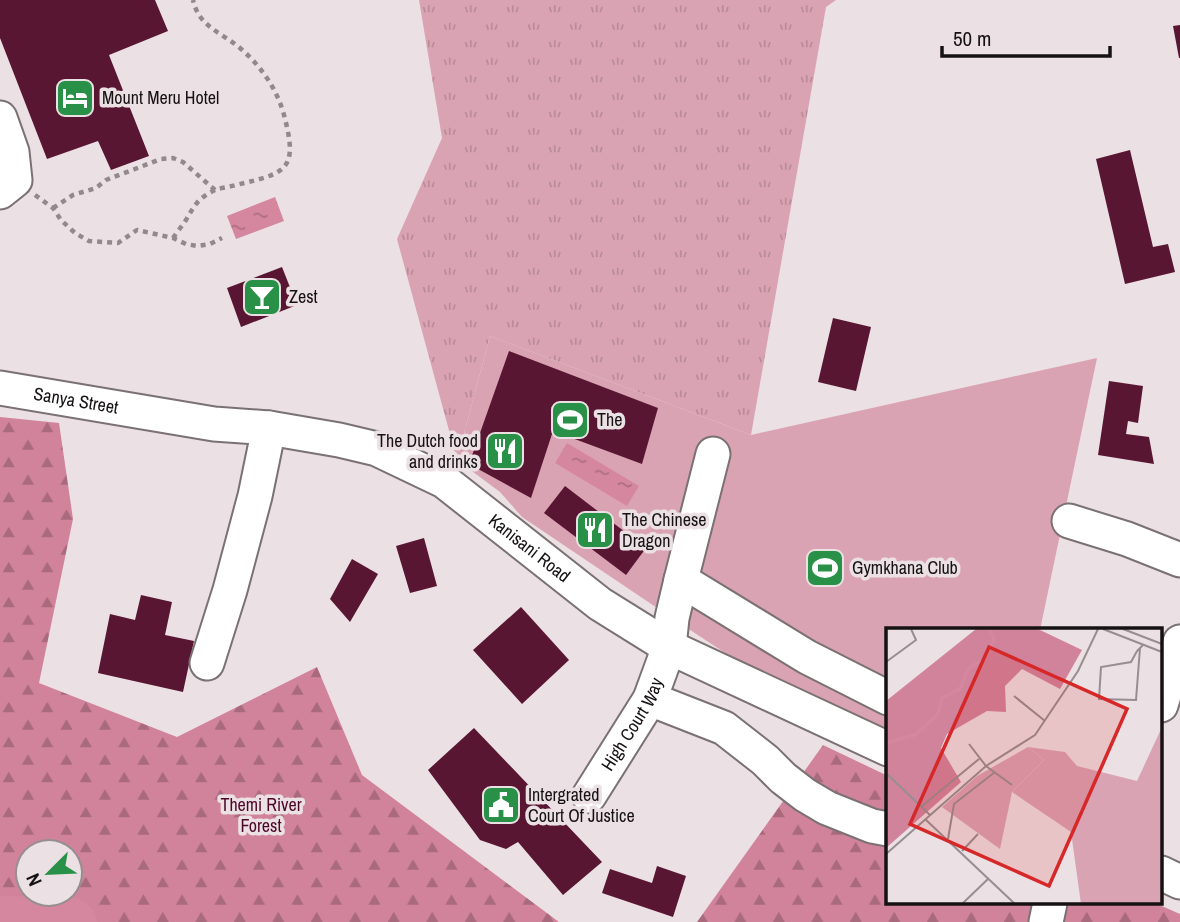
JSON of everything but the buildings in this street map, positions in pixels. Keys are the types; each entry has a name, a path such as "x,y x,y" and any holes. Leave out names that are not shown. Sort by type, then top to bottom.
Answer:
{"street":[{"path":"0,118 12,152 8,186"},
{"name":"Sanya Street","path":"0,388 152,414"},
{"name":"Kanisani Road","path":"152,414 214,424 269,428 377,449 444,481 600,604 669,648 886,749"},
{"path":"207,663 249,522 269,428"},
{"name":"High Court Way","path":"589,796 650,699 669,648 672,618 713,454"},
{"path":"1069,520 1180,560"},
{"path":"681,580 807,657 886,697"},
{"path":"1164,686 1180,642"},
{"path":"650,699 724,728 783,778 827,808 849,818 886,829"},
{"path":"1162,873 1180,882"},
{"path":"1046,922 1049,904"}],"path":[{"path":"173,238 197,201 215,190 269,177 284,169 290,155 279,96 259,67 239,47 206,24 195,10 192,0"},
{"path":"53,208 73,195 96,188 106,180 160,159 173,158 183,162 215,190"},
{"path":"8,186 53,208 75,233 89,241 118,243 137,230 197,246 222,238"}],"green space":[{"path":"419,0 836,0 826,7 751,435 490,336 457,460 397,239 442,138"},
{"name":"Gymkhana Club","path":"490,336 751,435 1097,358 1040,628 886,628 886,730 748,668 522,517 500,492 457,460"},
{"name":"Themi River Forest","path":"0,417 59,423 73,519 39,683 177,737 317,667 362,775 559,922 0,922"},
{"path":"823,745 886,775 886,904 1157,904 1180,914 1180,922 697,922"}],"water":[{"path":"275,197 284,221 236,239 227,216"},
{"path":"567,443 639,486 627,506 555,463"}],"waterway":[{"path":"0,916 70,917 77,922"}],"place":[{"name":"Mount Meru Hotel","path":"75,98"},
{"name":"Zest","path":"262,297"},
{"name":"The","path":"570,420"},
{"name":"The Dutch food and drinks","path":"505,451"},
{"name":"The Chinese Dragon","path":"595,530"},
{"name":"Gymkhana Club","path":"825,568"},
{"name":"Intergrated Court Of Justice","path":"501,805"}]}
